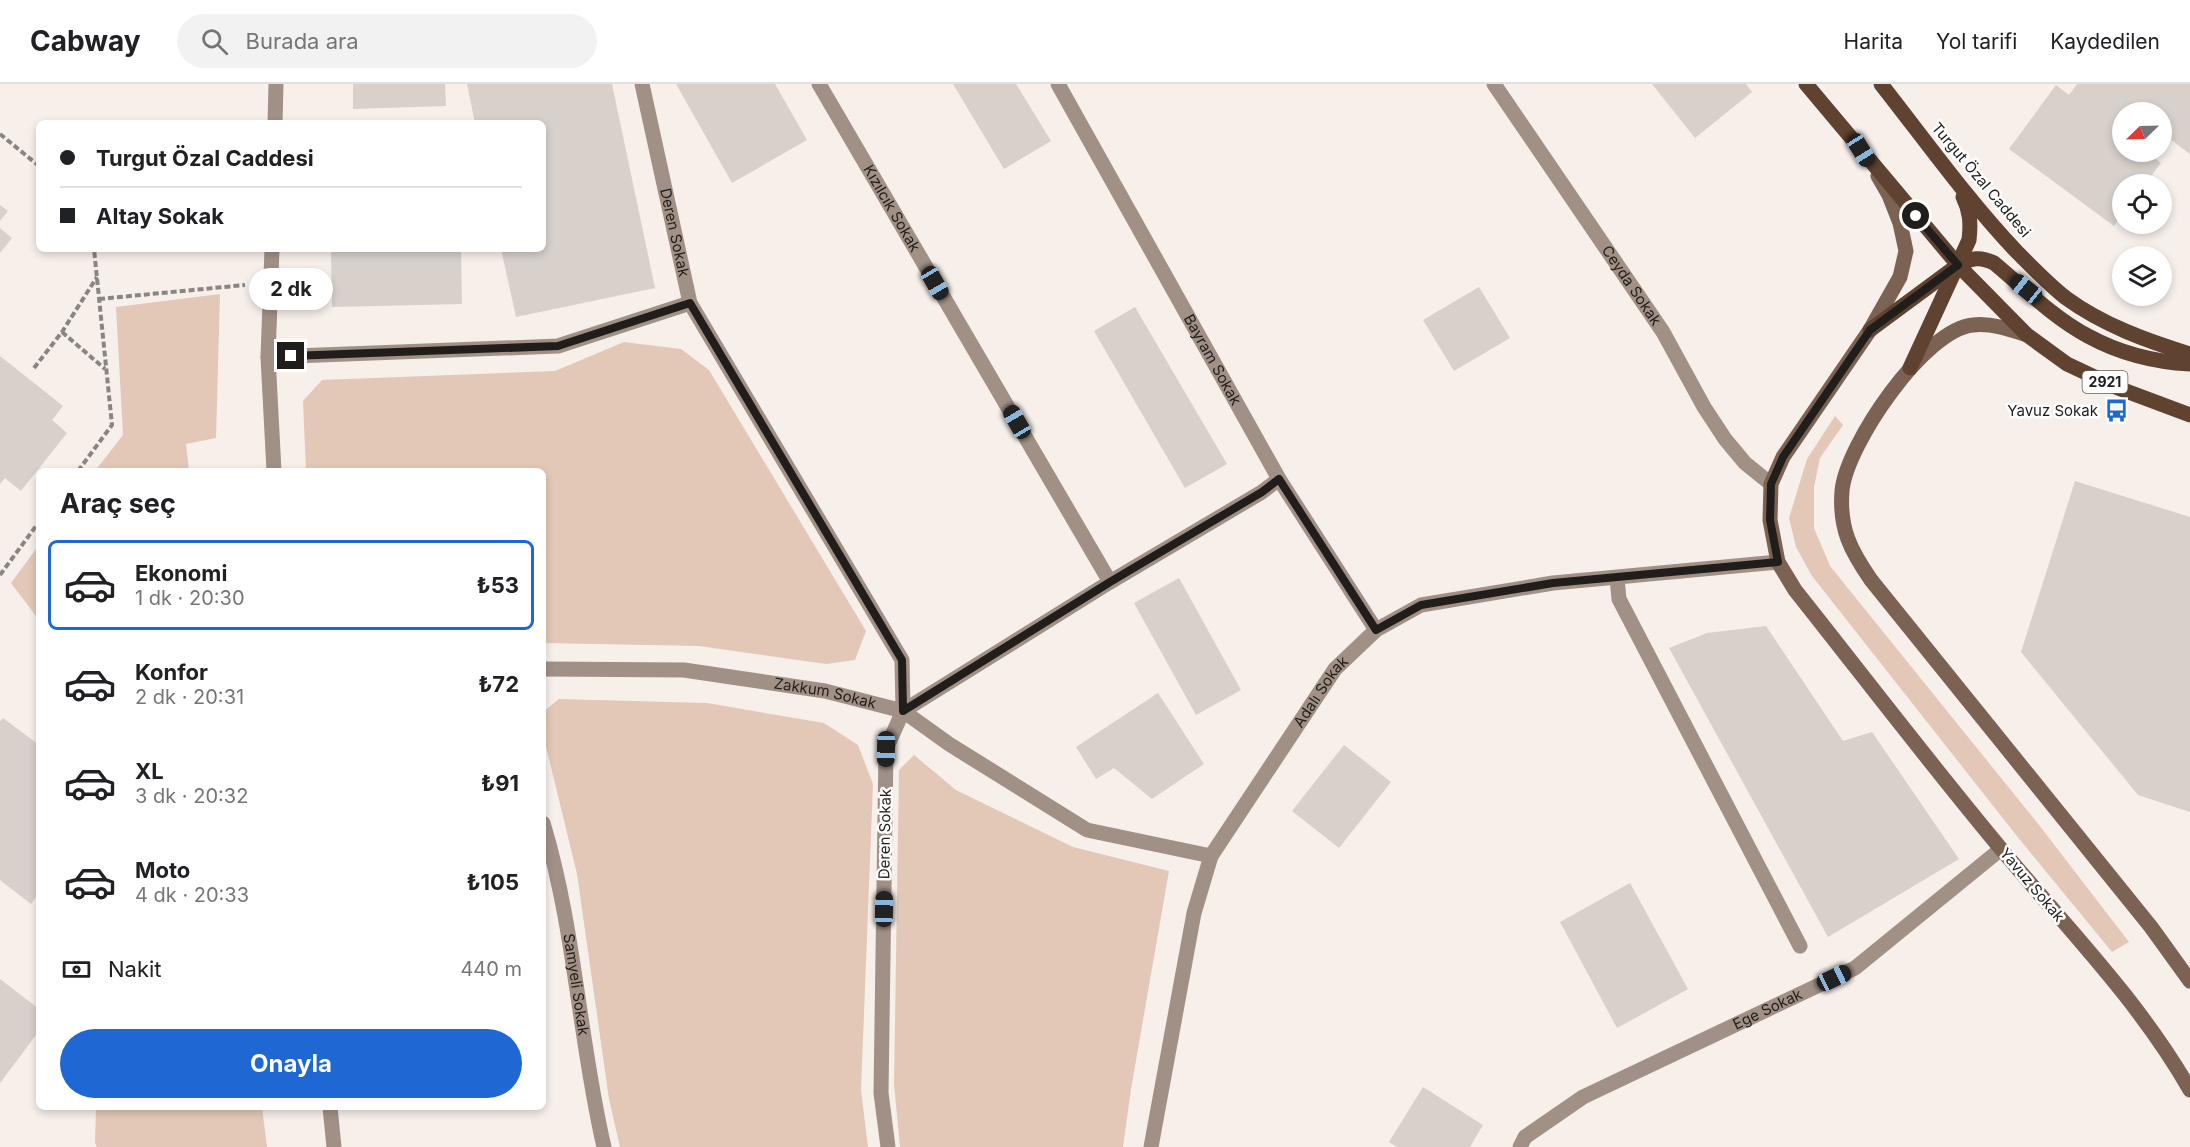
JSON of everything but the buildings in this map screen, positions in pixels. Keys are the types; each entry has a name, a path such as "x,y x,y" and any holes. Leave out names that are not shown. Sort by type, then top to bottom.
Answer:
{"main road":[{"path":"1806,84 1958,265 2027,335"},
{"name":"Turgut Özal Caddesi","path":"1881,84 1992,226 2065,297 2102,320 2152,342 2190,354"},
{"name":"Yavuz Sokak","path":"1861,150 1889,195 1900,223 1906,251 1900,277 1870,330 1783,457 1771,484 1770,520 1778,562 1795,590 2001,849 2095,959 2148,1026 2190,1090"},
{"path":"1952,174 1968,207 1971,224 1969,240 1910,368 1862,434 1848,463 1842,490 1842,518 1852,553 1943,671 2151,927 2190,981"},
{"path":"1870,330 1958,265 1969,259 1982,257 1994,263 2058,315 2088,336 2150,359 2190,364"},
{"path":"1910,368 1949,332 1972,325 1997,326 2027,335"},
{"name":"2921","path":"2027,335 2067,364 2118,388 2190,414"}],"street":[{"path":"275,120 276,84"},
{"name":"Deren Sokak","path":"642,84 690,303 902,660 903,711 886,749 881,1093 888,1147"},
{"name":"Kızılcık Sokak","path":"819,84 1110,582"},
{"name":"Bayram Sokak","path":"1058,84 1279,479 1376,630"},
{"name":"Ceyda Sokak","path":"1494,84 1663,332 1704,407 1725,439 1745,463 1771,484"},
{"path":"272,252 268,357 274,468"},
{"path":"268,357 558,346 690,303"},
{"path":"903,711 1110,582 1262,492 1279,479"},
{"name":"Adalı Sokak","path":"1151,1147 1194,913 1211,856 1335,669 1376,630 1421,605 1553,583 1778,562"},
{"path":"1617,578 1619,599 1800,946"},
{"name":"Zakkum Sokak","path":"546,669 684,670 825,691 903,711 949,744 1087,830 1211,856"},
{"name":"Samyeli Sokak","path":"546,833 556,866 592,1096 604,1147"},
{"name":"Ege Sokak","path":"1520,1147 1525,1137 1583,1097 1855,968 2001,849"},
{"path":"330,1110 334,1147"}],"path":[{"path":"0,135 36,164"},
{"path":"80,468 112,425 94,252"},
{"path":"34,368 62,332 97,277"},
{"path":"99,299 271,282"},
{"path":"62,332 106,369"},
{"path":"0,572 36,526"}],"shaded area":[{"path":"220,294 216,438 186,444 189,468 97,468 123,435 116,307"},
{"path":"624,342 681,349 709,370 866,631 855,660 826,664 699,646 546,643 546,468 306,468 303,401 322,380 555,371"},
{"path":"1835,416 1843,425 1820,458 1814,487 1814,528 1830,566 2039,825 2129,942 2112,952 2020,840 1812,576 1796,547 1789,518 1807,459"},
{"path":"36,549 36,616 11,583"},
{"path":"559,699 707,703 824,723 858,745 873,784 861,1090 868,1147 620,1147 609,1099 577,874 546,746 546,710"},
{"path":"914,755 956,790 1073,847 1169,871 1123,1147 900,1147 894,1084 899,770"},
{"path":"96,1110 262,1110 267,1147 97,1147 95,1143"}],"place":[{"name":"Yavuz Sokak","path":"2116,411"}],"route":[{"path":"291,356 558,346 690,303 902,660 903,711 1110,582 1262,492 1279,479 1376,630 1421,605 1553,583 1778,562 1770,520 1771,484 1783,457 1870,330 1958,265 1916,216"}]}
